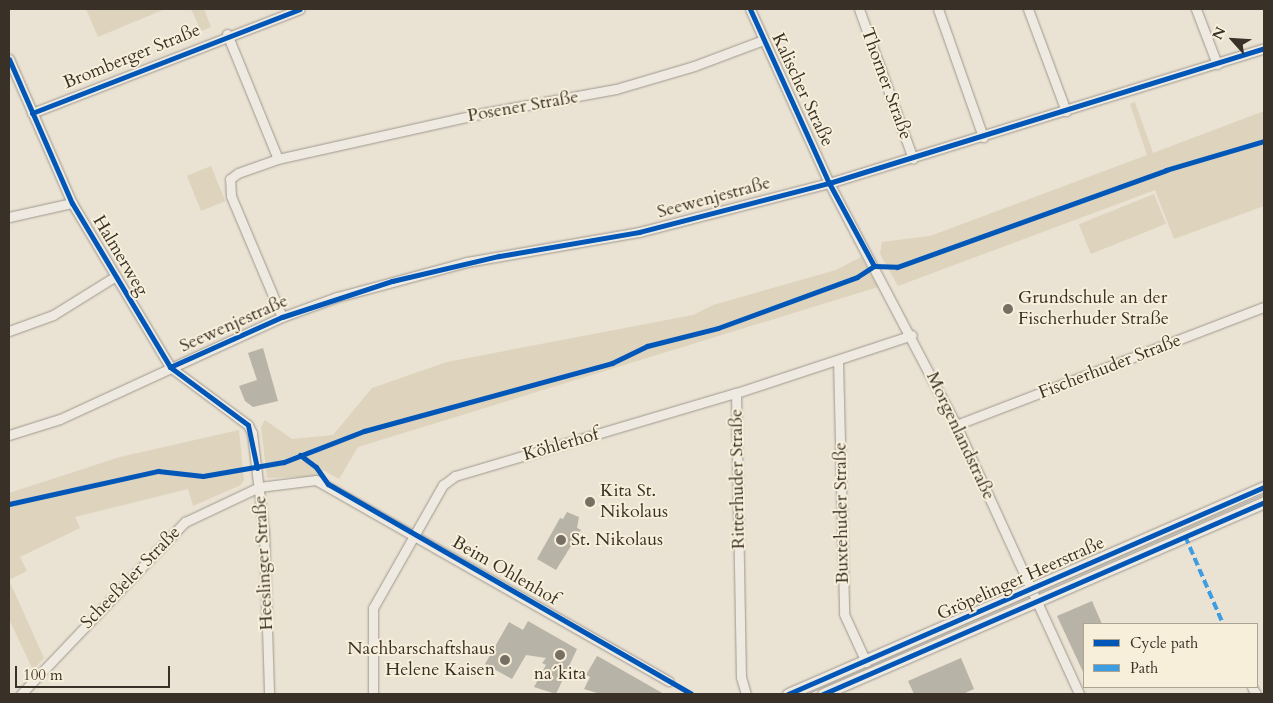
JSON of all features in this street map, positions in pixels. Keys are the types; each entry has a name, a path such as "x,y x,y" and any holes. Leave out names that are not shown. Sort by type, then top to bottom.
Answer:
{"main road":[{"name":"Gröpelinger Heerstraße","path":"788,694 866,662 1264,487"},
{"name":"Gröpelinger Heerstraße","path":"823,694 1264,502"}],"street":[{"name":"Bromberger Straße","path":"32,112 227,34 300,9"},
{"name":"Kalischer Straße","path":"750,9 829,183"},
{"name":"Thorner Straße","path":"860,9 913,159"},
{"path":"938,9 983,136"},
{"path":"1028,9 1066,111"},
{"path":"1196,9 1217,64"},
{"path":"227,34 278,159"},
{"name":"Posener Straße","path":"282,317 228,185 238,174 278,159 484,113 616,89 694,66 763,40"},
{"name":"Seewenjestraße","path":"9,435 60,419 282,317 431,271 639,232 829,183 913,159 1264,48"},
{"name":"Halmerweg","path":"9,59 72,203 170,367 248,424 252,433"},
{"name":"Morgenlandstraße","path":"829,183 912,336 956,425 1078,694"},
{"path":"9,217 72,203"},
{"path":"9,331 53,315 116,276"},
{"name":"Fischerhuder Straße","path":"956,425 1264,308"},
{"name":"Ritterhuder Straße","path":"746,694 741,677 736,393 912,336"},
{"name":"Buxtehuder Straße","path":"838,360 844,614 866,662"},
{"name":"Köhlerhof","path":"373,694 371,612 443,486 455,476 736,393"},
{"name":"Heeslinger Straße","path":"252,433 264,532 269,694"},
{"name":"Beim Ohlenhof","path":"259,487 316,480 668,681"},
{"name":"Scheeßeler Straße","path":"21,694 185,522 259,487"}],"shaded area":[{"path":"86,9 165,9 98,37"},
{"path":"191,9 204,9 211,27 201,31"},
{"path":"1135,102 1153,153 1264,111 1264,206 1174,239 1155,190 898,286 880,254 882,242 930,236 1147,155 1130,104"},
{"path":"211,166 225,201 201,211 187,176"},
{"path":"1154,194 1166,224 1091,254 1079,224"},
{"path":"861,257 878,287 358,447 339,479 323,470 319,476 267,478 261,427 265,420 292,439 333,435 372,388 447,362 693,315 713,305 836,270"},
{"path":"239,430 244,480 241,485 193,506 188,489 75,517 80,528 20,557 27,571 9,580 9,493 120,457"},
{"path":"9,580 44,658 33,670 9,619"}],"building":[{"path":"263,348 278,401 253,407 245,401 239,386 257,380 248,353"},
{"name":"St. Nikolaus","path":"567,512 579,517 577,528 581,530 556,570 537,559 560,518 563,519"},
{"path":"1092,601 1102,623 1083,623 1083,672 1057,616"},
{"name":"Nachbarschaftshaus Helene Kaisen","path":"528,621 577,649 556,694 534,687 546,665 542,663 546,658 526,655 512,679 485,664 509,622 523,630"},
{"path":"597,656 664,694 600,694 584,689 590,677 586,675"},
{"path":"961,658 974,689 963,694 914,694 908,681"}],"tram line":[{"path":"806,694 1264,492"}],"marked path":[{"path":"1185,536 1223,623"}],"cycle path":[{"path":"32,113 300,9"},
{"path":"750,9 829,183 874,266"},
{"path":"170,367 282,317 392,281 499,256 639,232 829,183 1264,48"},
{"path":"9,59 72,203 170,367 248,425 257,468"},
{"path":"9,504 158,471 203,476 284,462 364,431 612,363 647,346 718,328 857,277 874,266 897,267 1166,170 1264,141"},
{"path":"300,455 316,467 328,484 691,694"},
{"path":"788,694 1264,487"},
{"path":"823,694 1264,502"}],"place":[{"name":"Grundschule an der Fischerhuder Straße","path":"1008,309"},
{"name":"Kita St. Nikolaus","path":"590,502"},
{"name":"St. Nikolaus","path":"561,540"},
{"name":"na´kita","path":"560,655"},
{"name":"Nachbarschaftshaus Helene Kaisen","path":"505,660"}]}
